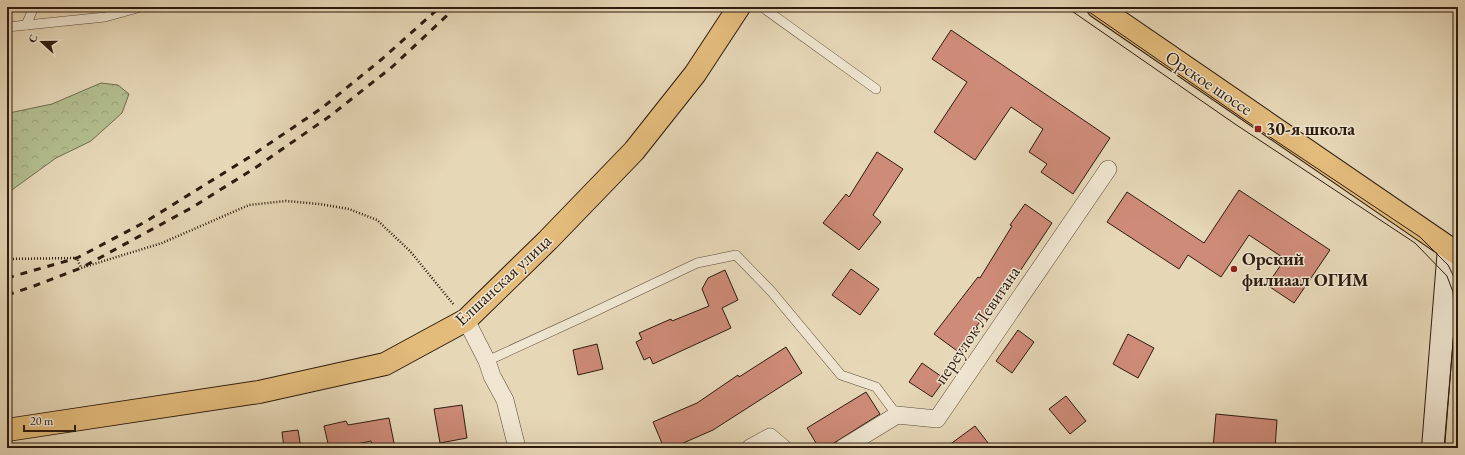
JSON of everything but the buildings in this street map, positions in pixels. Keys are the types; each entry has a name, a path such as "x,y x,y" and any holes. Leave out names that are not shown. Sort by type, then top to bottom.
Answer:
{"main road":[{"name":"Елшанская улица","path":"7,430 259,392 385,364 466,320 548,240 634,151 695,74 739,7"},
{"name":"Орское шоссе","path":"1098,7 1454,251"},
{"path":"1433,448 1454,251"}],"street":[{"name":"переулок Левитана","path":"897,415 937,419 1108,169"},
{"path":"466,320 487,361 492,376 504,400 517,448"},
{"path":"843,448 897,415"},
{"path":"750,448 770,437 782,448"}],"lane":[{"path":"26,25 34,7"},
{"path":"7,27 105,16 141,7"},
{"path":"762,7 876,89"},
{"path":"487,361 596,312 697,263 736,255 771,291 842,375 876,387 897,415"}],"path":[{"path":"7,259 77,258 82,268 162,243 249,206 286,201 319,204 349,209 377,220 410,251 466,320"}],"green space":[{"path":"101,83 118,85 129,94 122,113 91,141 56,158 7,192 7,115 9,113 52,104"}],"tram line":[{"path":"1066,7 1235,124 1415,243 1447,276 1453,292 1455,319 1444,448"},
{"path":"1082,7 1258,129 1420,237 1448,265 1458,285"},
{"path":"1453,448 1458,386"}],"railway":[{"path":"7,278 77,258 145,222 248,158 322,108 382,59 440,7"},
{"path":"7,295 81,268 193,207 258,166 330,116 392,67 456,7"}],"place":[{"name":"30-я школа","path":"1258,129"},
{"name":"Орский филиаал ОГИМ","path":"1234,269"}]}
